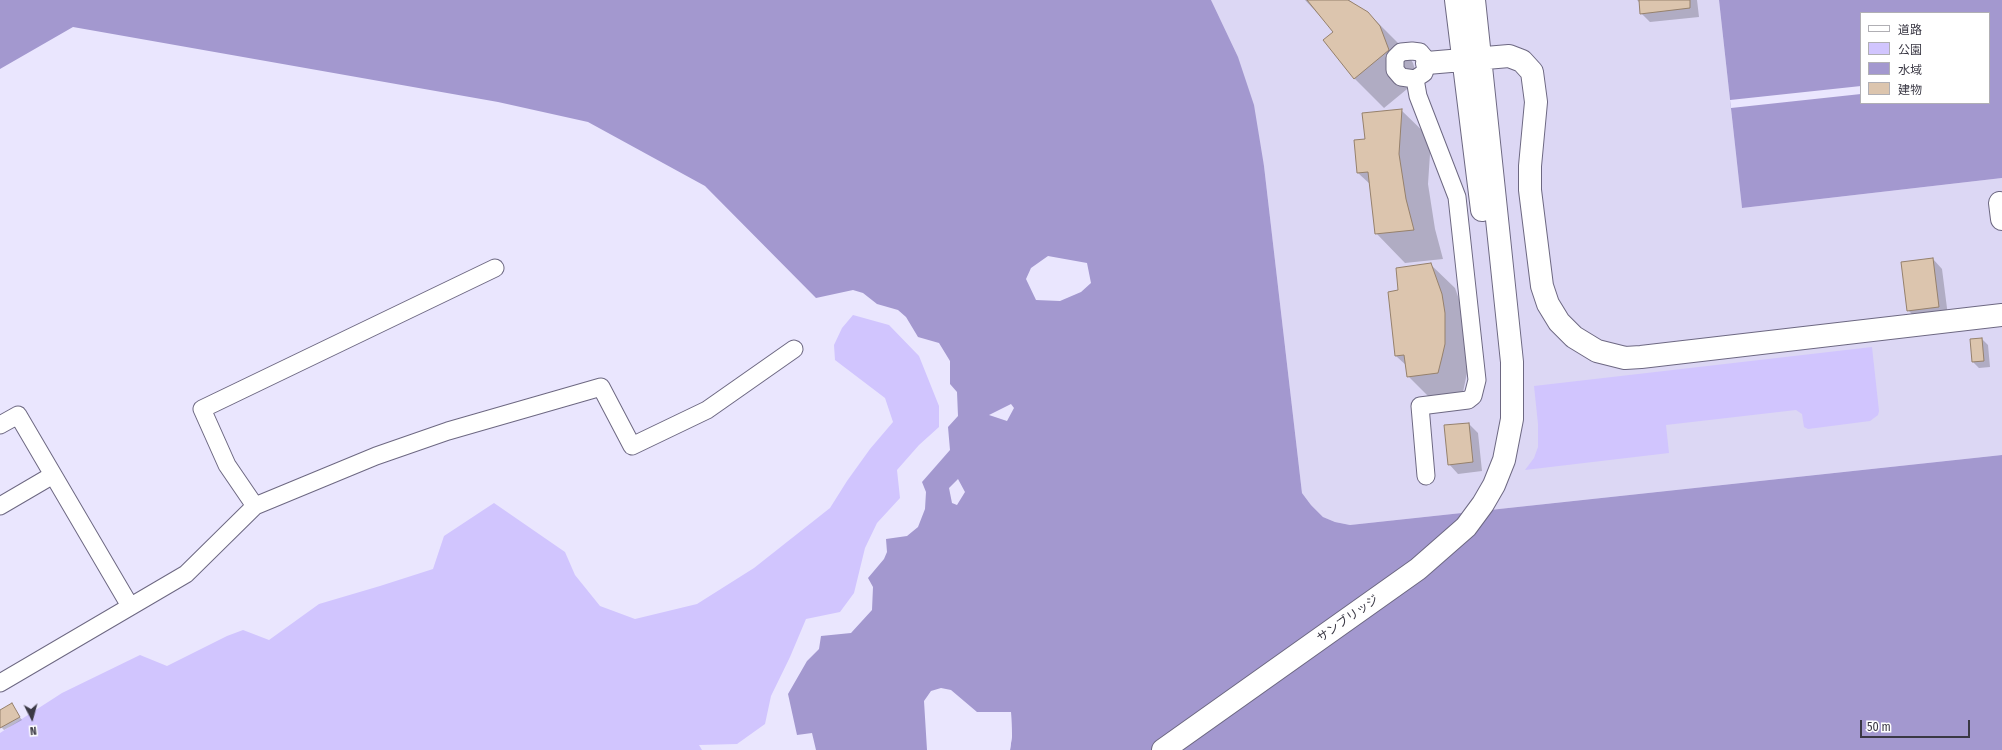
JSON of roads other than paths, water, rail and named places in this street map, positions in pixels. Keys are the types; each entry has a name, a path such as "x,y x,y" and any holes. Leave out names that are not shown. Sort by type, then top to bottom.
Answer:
{"street":[{"path":"1456,0 1472,60"},
{"path":"1472,60 1474,0"},
{"path":"1426,476 1420,406 1468,400 1473,396 1477,380 1457,197 1418,96 1421,71 1472,60 1509,56 1522,61 1532,72 1536,102 1530,166 1530,190 1542,286 1548,304 1559,322 1574,337 1597,352 1625,358 1641,357 2001,315"},
{"name":"サンブリッジ","path":"1163,750 1418,569 1447,546 1466,527 1483,504 1504,460 1506,412 1472,60"},
{"path":"255,506 227,465 202,409 495,268"},
{"path":"0,683 186,574 255,506 376,456 419,441 600,387 632,446 707,410 794,349"},
{"path":"0,425 18,415 130,606"},
{"path":"0,506 53,475"}],"water":[{"path":"0,0 1211,0 1238,57 1254,105 1264,166 1302,493 1323,517 1335,522 1350,525 2002,455 2002,750 1010,750 1012,736 1011,712 977,712 951,690 941,688 931,691 924,701 927,750 816,750 812,733 797,735 788,694 807,661 819,649 821,636 851,633 872,610 873,587 868,578 884,559 887,552 886,539 907,536 918,527 925,509 926,492 922,482 950,450 948,427 958,416 957,392 950,384 950,361 939,343 918,337 906,317 898,310 877,304 863,293 853,290 816,298 705,186 588,122 498,102 73,27 0,69","holes":["1048,256 1087,263 1091,283 1081,292 1060,301 1036,300 1026,279 1031,268","1011,404 1014,408 1007,421 989,415","958,479 965,492 957,505 952,503 949,488"]},
{"path":"1719,0 2002,0 2002,178 1742,208"}]}
